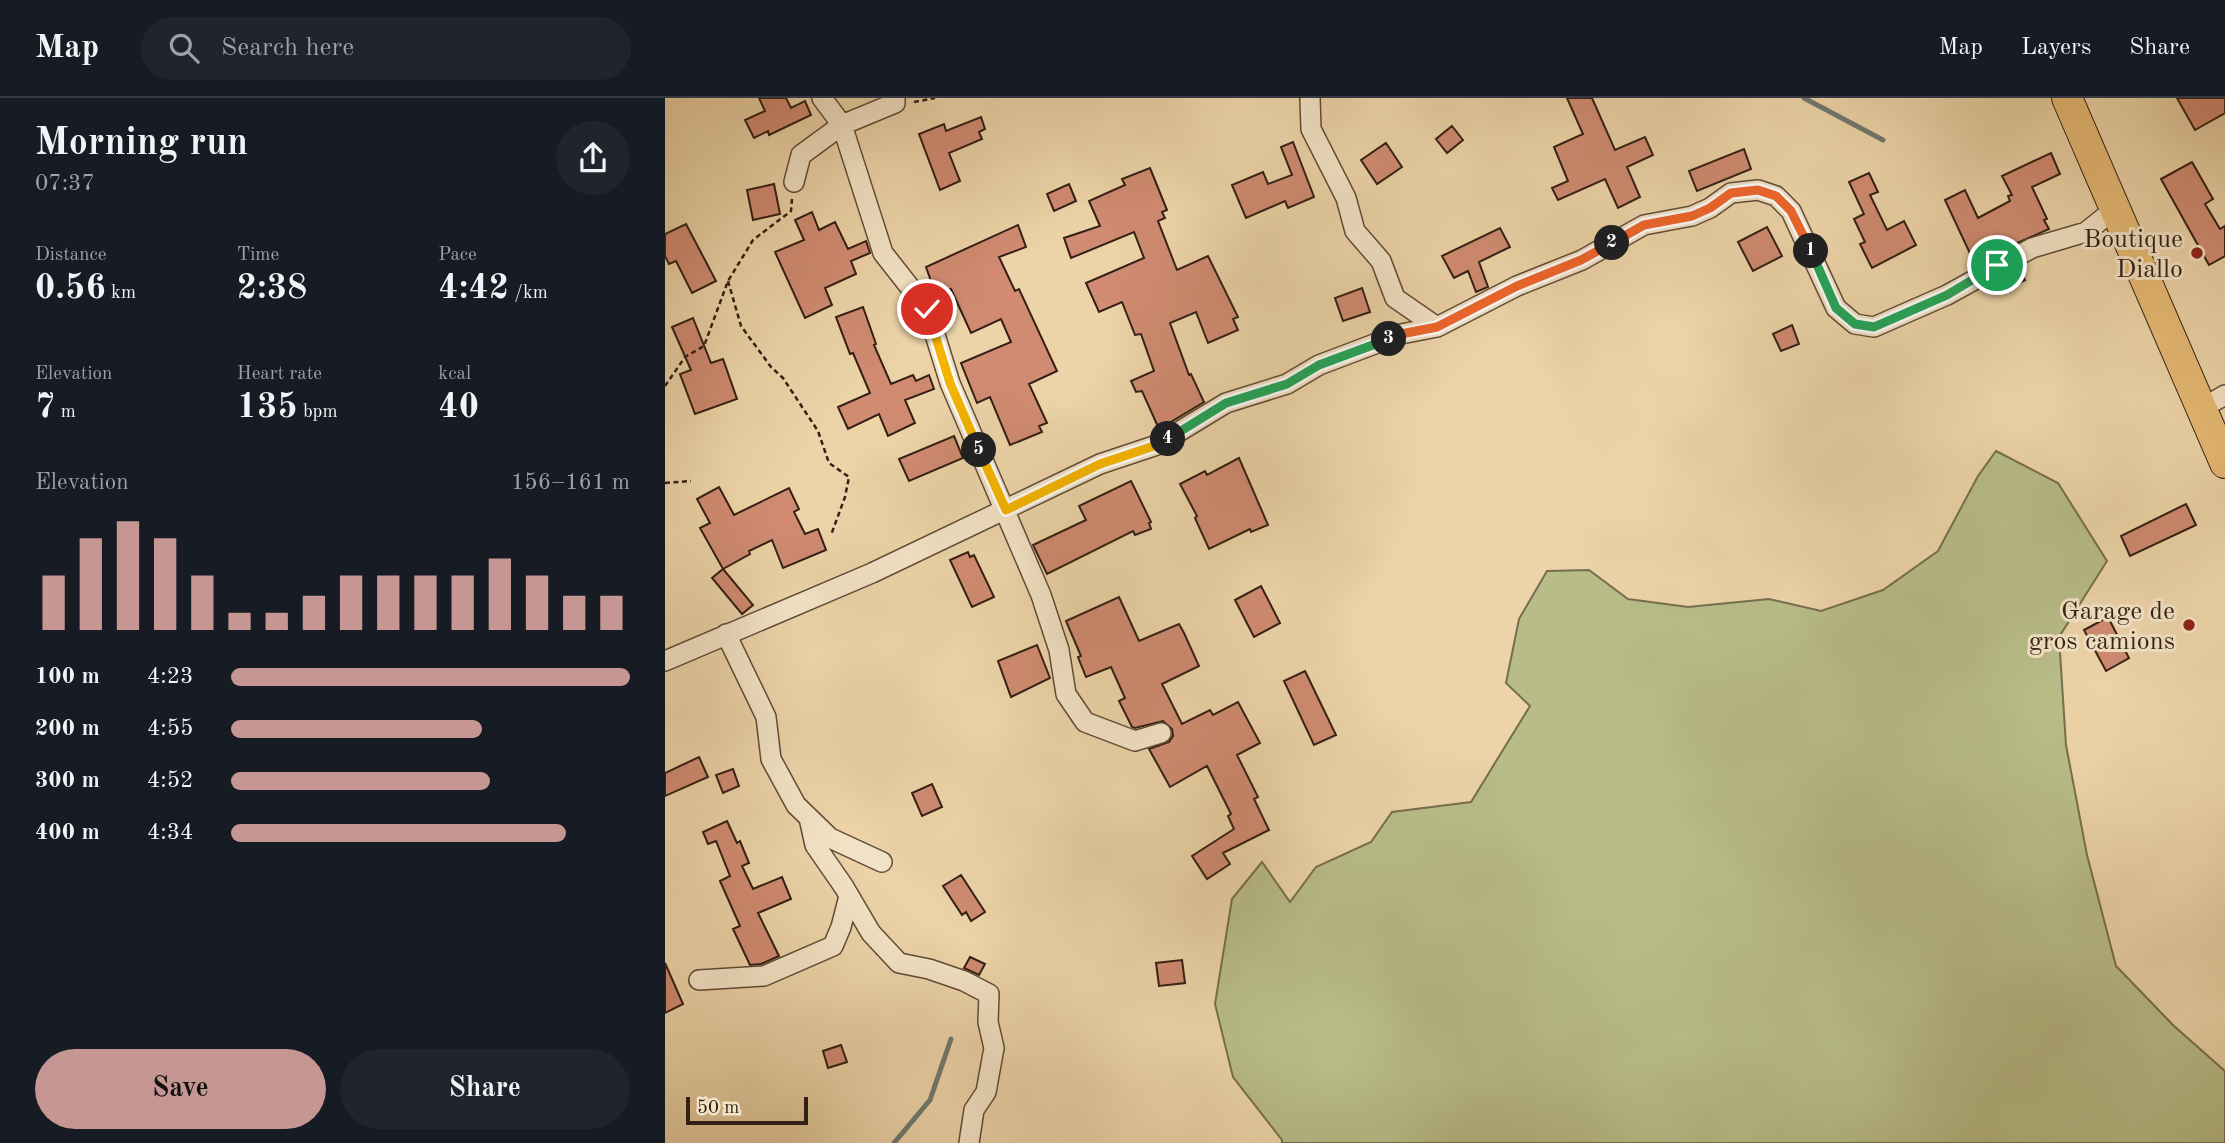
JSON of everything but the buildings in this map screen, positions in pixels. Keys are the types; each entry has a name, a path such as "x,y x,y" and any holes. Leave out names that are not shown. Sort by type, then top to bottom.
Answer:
{"highway":[{"path":"2067,98 2116,208 2213,402 2225,463"}],"street":[{"path":"822,98 842,125 883,253 927,309 950,383 1041,595 1059,650 1066,694 1085,722 1135,741 1161,733"},
{"path":"1310,98 1311,129 1346,198 1355,231 1381,261 1395,298 1437,327"},
{"path":"794,181 801,155 842,125 895,101"},
{"path":"665,661 872,573 1100,464 1157,445 1226,403 1287,384 1319,365 1401,334 1437,327 1517,286 1581,260 1644,225 1692,216 1710,208 1731,193 1758,190 1776,196 1791,211 1836,308 1855,324 1874,327 1947,295 2032,248 2086,232 2116,208"},
{"path":"726,634 766,717 771,759 796,805 830,838 882,862"},
{"path":"809,818 815,845 871,933 899,963 941,972 989,995 988,1023 993,1048 986,1092 974,1110 968,1143"},
{"path":"699,980 764,976 832,946 841,927 849,896"}],"path":[{"path":"895,101 935,98"},
{"path":"665,386 685,357 703,346 728,281 753,240 791,211 794,181"},
{"path":"728,281 741,326 771,367 783,378 818,431 829,463 849,477 845,497 831,535"},
{"path":"665,484 691,481"}],"green space":[{"path":"1996,451 2058,483 2107,561 2059,637 2066,745 2087,855 2116,966 2174,1026 2225,1071 2225,1143 1282,1143 1233,1077 1215,1004 1232,899 1262,862 1290,902 1316,867 1371,842 1392,812 1471,802 1530,706 1506,683 1519,619 1547,571 1589,570 1628,599 1688,607 1769,599 1821,611 1883,590 1938,551 1978,476"}],"waterway":[{"path":"1804,98 1883,140"},
{"path":"894,1143 930,1100 951,1039"}],"place":[{"name":"Boutique Diallo","path":"2197,253"},
{"name":"Garage de gros camions","path":"2189,625"}],"route":[{"path":"927,309 950,383 1006,510 1100,464 1157,445 1226,403 1287,384 1319,365 1401,334 1437,327 1517,286 1581,260 1644,225 1692,216 1710,208 1731,193 1758,190 1776,196 1791,211 1836,308 1855,324 1874,327 1901,316 1947,295 1997,265"}]}
